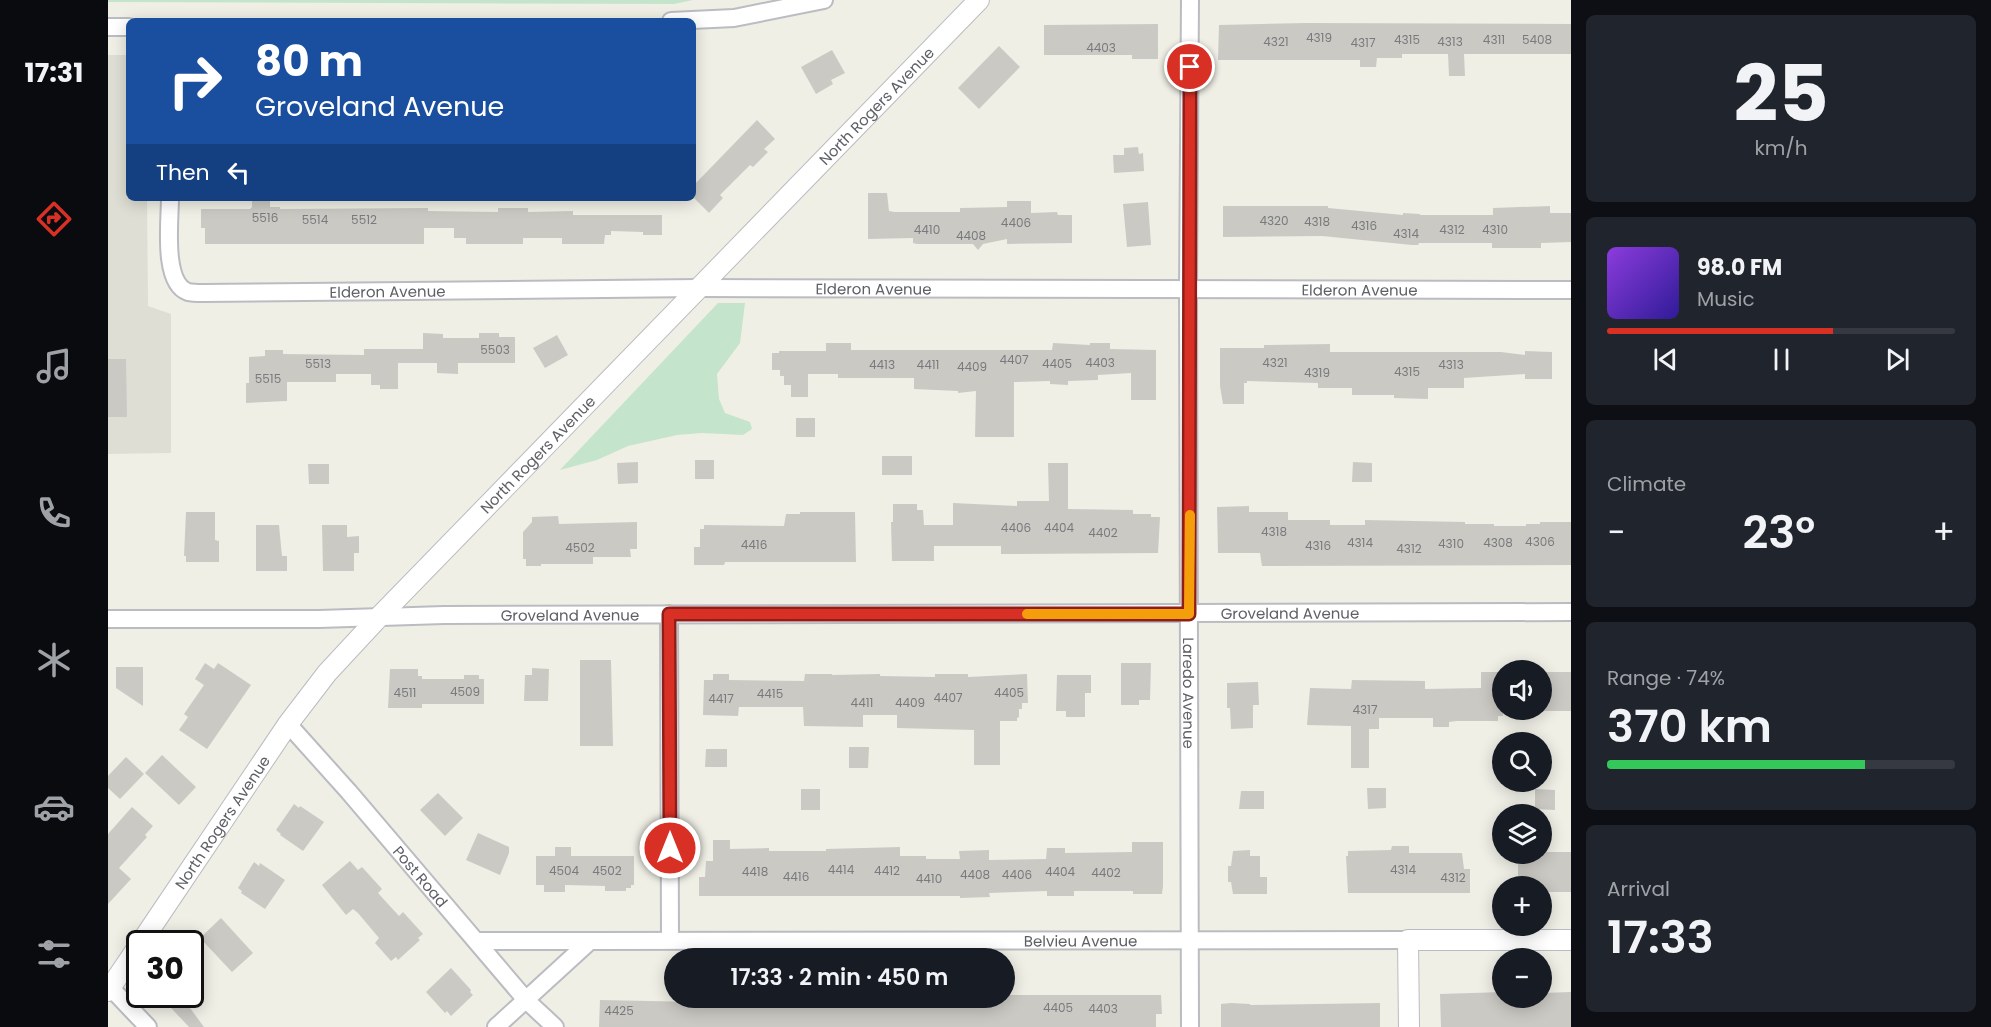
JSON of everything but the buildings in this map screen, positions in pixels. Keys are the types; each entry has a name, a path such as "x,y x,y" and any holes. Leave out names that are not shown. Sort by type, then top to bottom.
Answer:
{"street":[{"path":"696,20 734,18 824,0"},
{"name":"North Rogers Avenue","path":"149,930 288,724 327,673 979,0"},
{"name":"Laredo Avenue","path":"1190,0 1188,290 1190,1027"},
{"path":"108,27 126,27"},
{"name":"Elderon Avenue","path":"170,201 172,272 178,285 188,292 203,293 700,288 1571,290"},
{"name":"Groveland Avenue","path":"108,619 319,619 669,614 1571,612"},
{"path":"669,614 670,940"},
{"name":"Post Road","path":"288,724 526,1000 555,1027"},
{"path":"1408,940 1409,1027"},
{"name":"Belvieu Avenue","path":"477,941 1571,940"},
{"path":"496,1027 590,941"},
{"name":"North Rogers Avenue","path":"109,989 126,964"},
{"path":"109,989 148,1027"}],"shaded area":[{"path":"108,55 126,55 126,201 147,201 148,306 171,314 171,453 108,454"}],"green space":[{"path":"108,0 693,0 674,4 108,2"},
{"path":"718,303 745,303 740,343 717,374 719,399 725,413 750,422 752,429 743,435 702,433 677,435 628,446 597,460 560,470"}],"slow traffic":[{"path":"1027,614 1189,614 1190,515"}],"route":[{"path":"670,848 669,614 1189,614 1190,67"}]}
